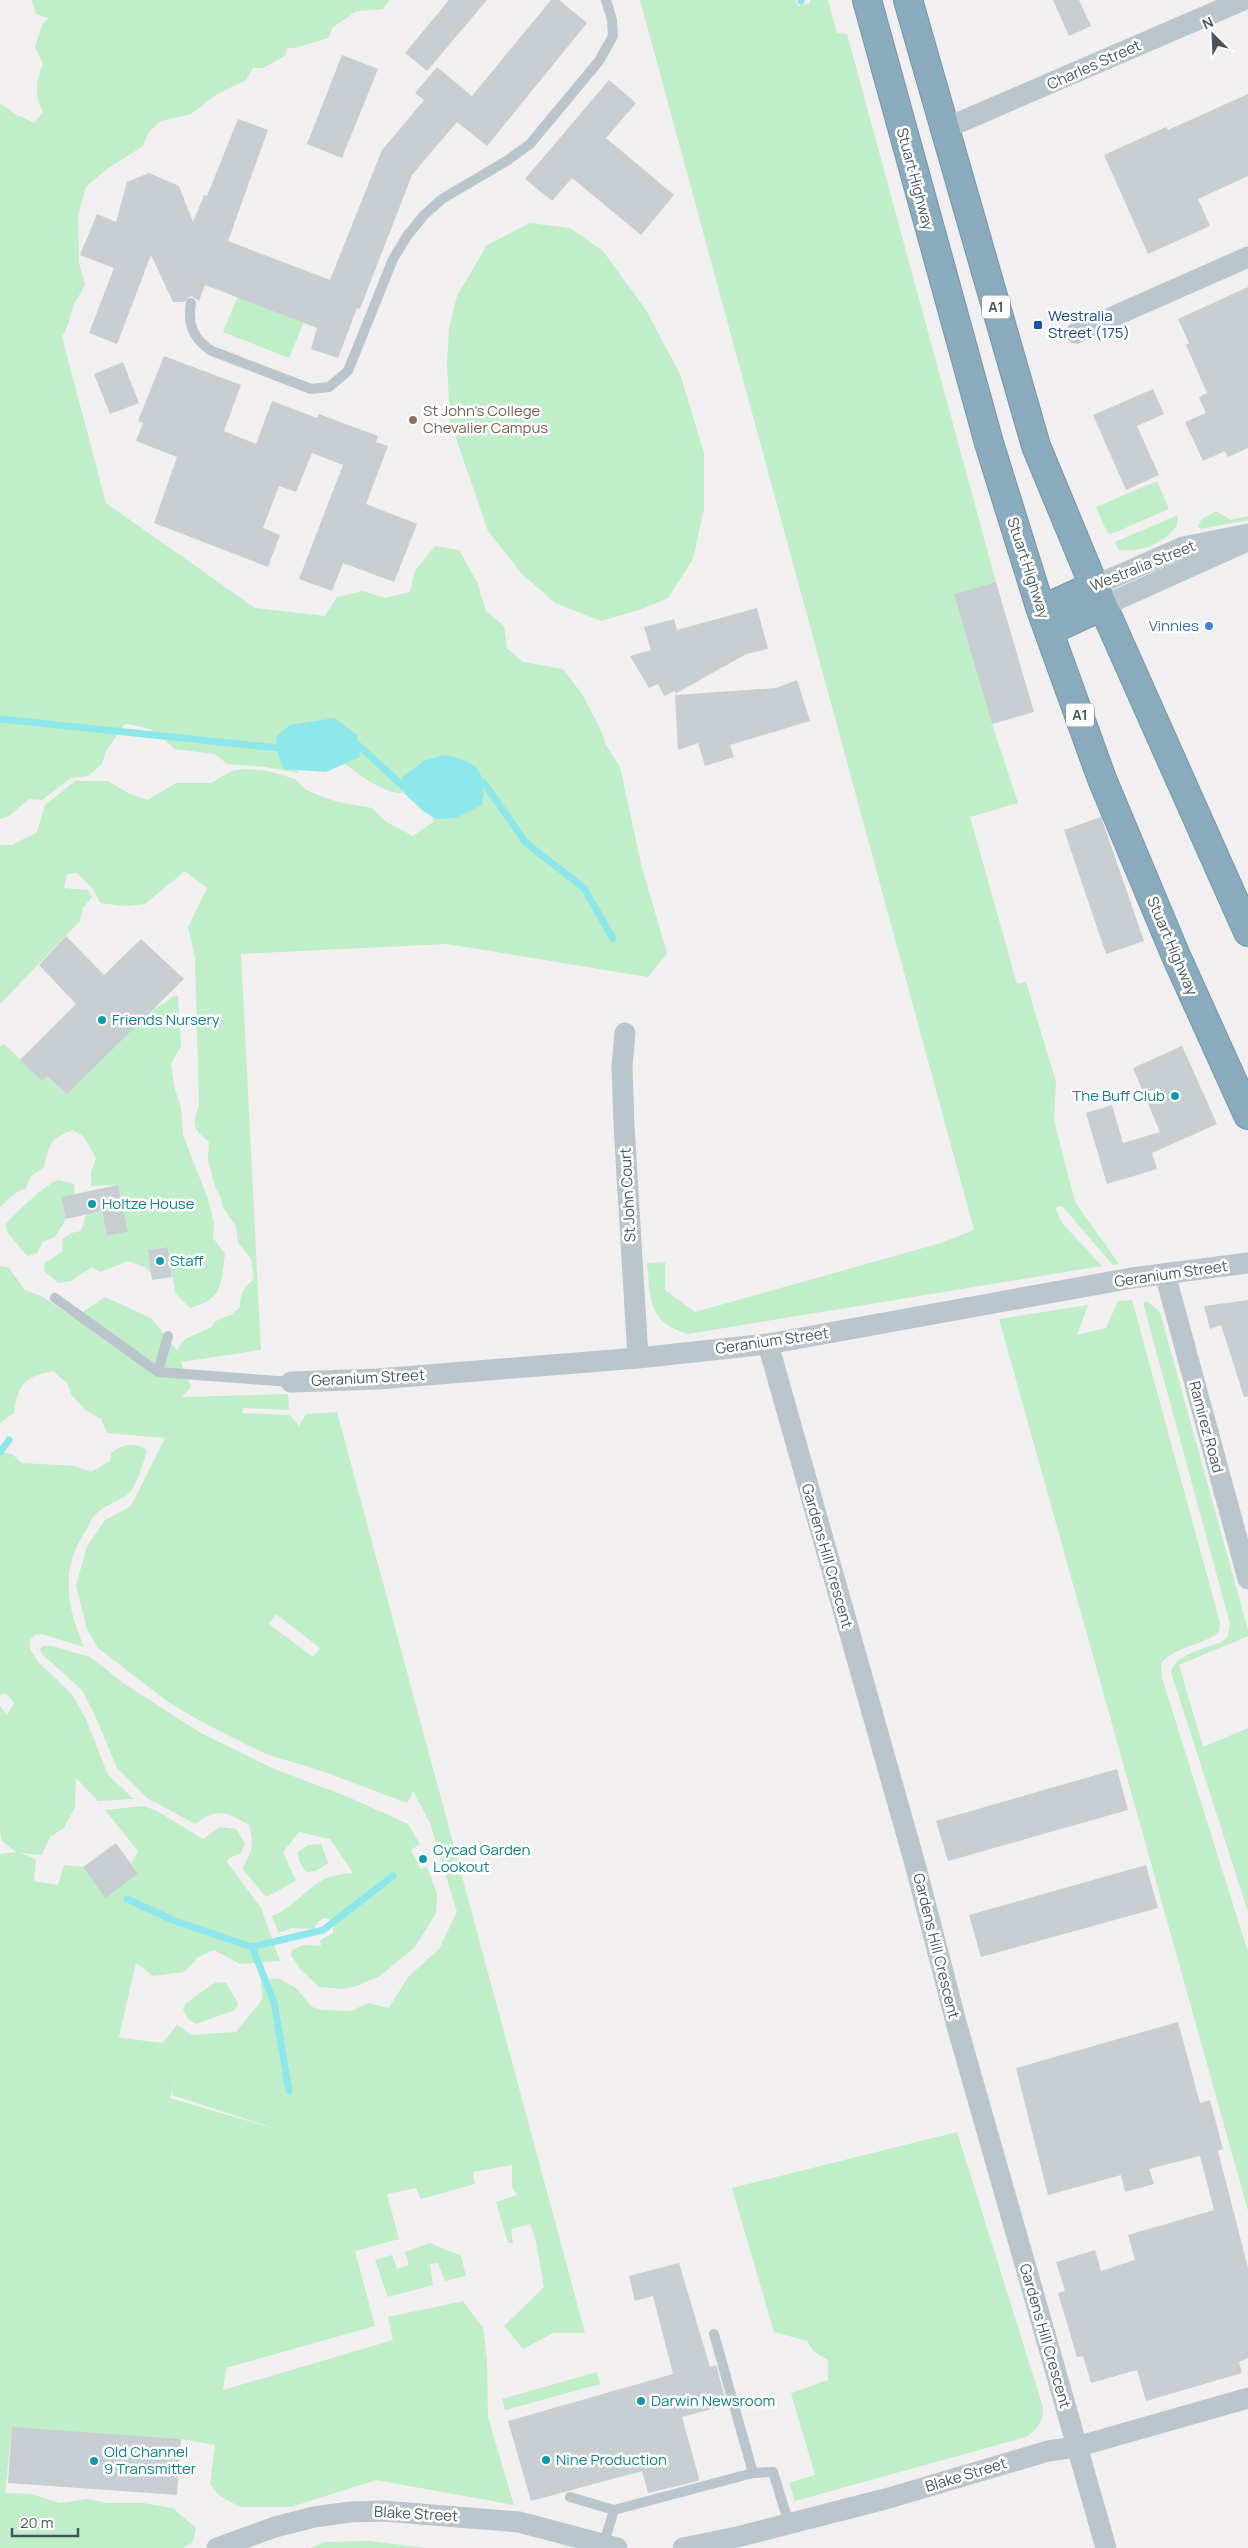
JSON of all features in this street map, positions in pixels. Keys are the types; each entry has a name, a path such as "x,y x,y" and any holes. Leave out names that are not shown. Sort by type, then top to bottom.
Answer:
{"highway":[{"name":"Stuart Highway","path":"867,0 988,444 1045,620 1102,779 1176,956 1248,1115"},
{"name":"A1","path":"908,0 1036,446 1098,596 1248,932"},
{"path":"906,143 944,129"},
{"name":"Westralia Street","path":"1045,620 1098,596"}],"street":[{"name":"Charles Street","path":"944,129 1243,0"},
{"path":"1076,333 1248,258"},
{"name":"Westralia Street","path":"1098,596 1184,547 1248,534"},
{"name":"Westralia Street","path":"1098,596 1248,540"},
{"name":"St John Court","path":"625,1033 622,1066 624,1125 638,1358"},
{"name":"Geranium Street","path":"291,1382 378,1379 638,1358 768,1344 1132,1278 1248,1263"},
{"name":"Ramirez Road","path":"1165,1274 1248,1578"},
{"name":"Gardens Hill Crescent","path":"768,1344 915,1864 957,2026 1106,2548"},
{"name":"Blake Street","path":"683,2548 789,2524 889,2498 1048,2451 1076,2447 1248,2398"},
{"name":"Blake Street","path":"217,2548 276,2527 314,2517 350,2512 383,2511 519,2522 610,2547"}],"lane":[{"path":"191,303 189,318 192,331 200,342 212,351 311,389 323,389 336,382 351,365 393,259 415,225 442,199 508,160 530,144 607,50 613,29 606,0"},
{"path":"55,1298 158,1372 291,1382"},
{"path":"158,1372 168,1336"},
{"path":"714,2334 753,2473"},
{"path":"570,2497 614,2510 753,2473 773,2472 789,2524"},
{"path":"610,2547 614,2510"}],"green space":[{"path":"32,0 390,0 383,9 357,11 333,27 328,38 295,48 287,48 286,55 263,68 253,68 246,80 217,94 191,114 161,121 148,133 143,146 107,169 86,187 78,215 79,262 85,285 73,306 69,322 62,337 106,503 255,608 325,616 337,597 363,591 385,598 410,592 415,571 435,546 459,550 477,582 486,611 504,626 507,648 523,662 563,669 582,694 601,730 606,745 620,767 642,868 667,953 648,977 447,944 241,954 261,1350 181,1362 191,1387 182,1397 288,1394 289,1410 244,1408 242,1413 290,1415 299,1426 306,1414 337,1412 585,2333 553,2333 523,2349 504,2326 544,2287 535,2237 530,2224 511,2229 513,2243 508,2243 496,2202 517,2195 512,2187 512,2165 473,2172 475,2184 421,2199 416,2188 387,2194 399,2239 355,2251 375,2326 226,2368 223,2390 393,2340 388,2317 463,2301 483,2328 487,2359 488,2417 514,2505 376,2480 291,2507 240,2507 220,2496 210,2484 215,2445 181,2439 12,2428 5,2493 31,2494 60,2503 88,2499 107,2503 143,2503 173,2508 196,2528 193,2542 183,2548 0,2548 0,1854 16,1852 2,1841 0,1832 0,1706 7,1715 14,1703 6,1693 0,1695 0,1452 12,1454 22,1463 75,1466 91,1472 110,1461 111,1453 124,1446 133,1445 147,1450 134,1487 127,1495 101,1509 94,1516 76,1548 71,1562 69,1576 70,1603 73,1618 84,1647 42,1634 35,1635 30,1640 30,1649 38,1662 72,1694 86,1719 108,1775 134,1799 98,1801 76,1778 75,1807 64,1828 50,1837 42,1855 20,1853 36,1859 34,1881 58,1885 64,1865 83,1867 105,1897 138,1874 131,1864 138,1851 105,1810 144,1806 157,1811 203,1839 220,1827 236,1829 245,1844 240,1854 229,1858 227,1862 261,1908 280,1961 240,1964 214,1950 198,1957 184,1972 153,1976 136,1963 119,2037 114,2037 163,2043 177,2025 191,2035 236,2032 262,2000 261,1981 278,1978 296,1988 312,2007 322,2010 351,2011 368,2003 389,2008 408,1977 439,1949 457,1912 430,1823 413,1791 407,1803 322,1771 269,1755 253,1748 168,1702 98,1648 87,1629 76,1586 87,1546 105,1520 131,1506 165,1438 107,1433 101,1419 84,1409 71,1394 67,1383 53,1371 35,1376 24,1383 18,1395 14,1413 0,1423 0,1266 8,1267 25,1290 43,1297 74,1318 105,1297 151,1318 177,1350 185,1339 212,1327 214,1322 232,1314 240,1307 243,1291 254,1279 251,1259 238,1242 236,1226 222,1206 221,1198 215,1187 208,1159 209,1142 199,1133 195,1126 195,1117 199,1105 195,958 188,927 207,888 185,871 145,904 125,906 100,903 93,889 77,873 67,874 64,888 88,890 92,897 83,908 80,921 0,1004 0,845 12,845 37,832 45,805 75,781 108,781 130,794 148,800 176,783 211,783 231,771 246,769 268,771 295,779 306,790 318,795 338,802 372,808 386,822 413,836 433,822 429,800 421,785 405,793 388,791 365,779 310,736 298,773 266,767 227,764 215,754 174,749 163,738 152,731 125,724 106,751 102,764 88,776 71,778 42,800 29,799 9,816 0,819 0,103 15,114 34,123 43,112 38,100 37,88 43,64 35,47 42,25 48,18 36,14","holes":["276,1614 320,1648 313,1657 269,1624","175,2080 172,2095 279,2130 170,2098"]},
{"path":"640,0 795,0 798,6 810,3 810,0 828,0 837,33 847,34 996,582 955,594 992,724 1018,803 970,817 1017,984 1026,982 1056,1082 1054,1120 1075,1202 1119,1264 1113,1265 1062,1206 1055,1208 1062,1223 1102,1266 688,1334 665,1323 658,1316 654,1308 649,1288 647,1263 665,1262 665,1290 695,1312 941,1243 974,1230"},
{"path":"530,223 570,228 603,251 646,310 680,374 704,453 704,509 693,559 668,598 639,610 601,621 555,603 522,574 488,531 450,421 447,363 449,329 457,296 487,245"},
{"path":"239,293 305,319 289,358 223,332"},
{"path":"1157,481 1169,509 1111,534 1107,532 1096,507"},
{"path":"1216,511 1231,520 1248,516 1248,520 1201,529 1198,526 1202,519"},
{"path":"1178,515 1177,525 1159,542 1136,550 1119,550 1115,542"},
{"path":"174,996 178,996 181,1046 171,1064 174,1086 181,1108 183,1135 208,1199 214,1224 213,1238 225,1254 221,1282 215,1295 209,1300 190,1308 175,1293 168,1247 148,1250 151,1273 145,1267 128,1261 100,1272 92,1267 71,1281 58,1283 44,1271 45,1263 63,1251 62,1240 71,1233 81,1231 86,1215 102,1211 107,1236 128,1232 118,1185 91,1186 91,1172 96,1158 83,1136 72,1130 52,1143 49,1147 44,1167 31,1176 26,1188 14,1194 0,1207 0,1046 4,1044 42,1080 47,1076 67,1094 142,1018"},
{"path":"59,1180 74,1184 75,1194 61,1198 66,1219 55,1237 43,1242 37,1253 27,1256 7,1232 6,1224 40,1192"},
{"path":"1132,1300 1220,1623 1219,1632 1212,1637 1174,1653 1161,1663 1162,1678 1248,1952 1248,2211 999,1319 1088,1305 1077,1335 1106,1328 1118,1301"},
{"path":"1147,1301 1160,1312 1248,1630 1248,1636 1179,1665 1203,1747 1248,1728 1248,1912 1171,1672 1174,1666 1185,1656 1222,1642 1228,1636 1230,1624 1143,1303"},
{"path":"43,1646 52,1646 90,1657 126,1685 201,1733 272,1768 348,1797 408,1824 420,1844 411,1850 421,1869 427,1867 437,1894 436,1913 415,1947 380,1976 357,1986 342,1989 319,1987 300,1969 291,1955 292,1950 303,1945 321,1946 320,1940 333,1933 333,1920 324,1918 317,1923 314,1929 292,1928 279,1933 272,1916 279,1913 323,1880 353,1873 330,1839 299,1832 283,1852 296,1881 266,1897 242,1868 252,1847 249,1825 228,1814 222,1813 210,1815 195,1824 147,1798 117,1768 94,1713 82,1690 42,1654 40,1649"},
{"path":"321,1844 328,1863 316,1871 306,1872 299,1861 298,1852 308,1845"},
{"path":"216,1982 226,1983 238,2003 235,2010 196,2024 188,2019 183,2010 186,2003"},
{"path":"957,2132 1043,2407 1041,2421 1037,2428 1026,2437 795,2501 789,2483 815,2475 791,2393 828,2380 828,2360 814,2352 807,2341 774,2332 732,2188"},
{"path":"430,2243 461,2256 466,2276 445,2281 438,2263 430,2264 433,2285 388,2297 375,2260 392,2255 397,2269 409,2265 405,2252"},
{"path":"597,2372 600,2384 505,2410 502,2399"},
{"path":"369,2541 426,2548 310,2548 325,2542"}],"water":[{"path":"335,718 357,735 360,757 326,772 284,769 278,755 276,737 290,725"},
{"path":"445,755 466,761 478,770 483,784 482,805 456,818 436,819 422,810 405,794 402,777 425,760"}],"building":[{"path":"449,0 487,0 427,71 405,53"},
{"path":"551,0 559,0 587,23 487,146 457,122 412,175 360,309 357,308 338,358 311,349 317,328 205,285 199,301 191,296 184,302 173,302 151,255 117,344 89,333 114,268 80,255 97,214 116,222 127,182 149,173 179,186 193,222 204,195 207,196 238,119 268,130 228,241 330,280 382,150 424,100 415,93 437,67 472,96"},
{"path":"1053,0 1079,0 1091,26 1069,36"},
{"path":"342,55 378,69 342,158 307,144"},
{"path":"609,80 636,103 606,138 674,195 641,235 572,178 552,201 525,179"},
{"path":"1248,94 1248,176 1198,199 1210,226 1148,254 1104,155 1166,127 1168,130"},
{"path":"1248,287 1248,448 1228,457 1225,451 1203,461 1185,422 1206,413 1199,397 1207,393 1186,345 1189,343 1178,319"},
{"path":"164,356 241,385 224,431 256,444 272,401 317,418 319,414 378,436 376,442 388,446 366,504 417,524 394,582 343,563 332,591 299,579 343,465 312,453 296,492 279,486 263,528 280,535 268,567 154,523 177,457 136,441 143,423 138,421"},
{"path":"123,362 139,403 110,414 94,374"},
{"path":"1153,389 1164,414 1137,426 1159,475 1126,490 1093,415"},
{"path":"996,582 1034,712 992,724 954,594"},
{"path":"757,608 768,649 746,654 675,694 675,691 664,696 658,684 649,688 630,656 651,650 644,627 674,619 677,630"},
{"path":"797,680 810,721 730,745 734,757 705,766 698,743 678,750 675,695 776,688"},
{"path":"1101,817 1144,941 1106,954 1064,830"},
{"name":"Friends Nursery","path":"66,936 104,975 141,939 184,979 67,1094 47,1076 42,1081 20,1060 76,1004 39,965"},
{"name":"The Buff Club","path":"1182,1046 1217,1124 1152,1153 1157,1169 1107,1184 1086,1113 1112,1105 1123,1143 1160,1132 1133,1068"},
{"name":"Holtze House","path":"118,1185 128,1232 107,1236 102,1211 66,1219 61,1197"},
{"name":"Staff","path":"168,1247 172,1277 152,1280 148,1250"},
{"path":"1248,1300 1248,1397 1244,1397 1221,1325 1210,1329 1204,1306"},
{"path":"1117,1769 1128,1810 948,1861 936,1821"},
{"path":"116,1843 138,1874 105,1898 83,1867"},
{"path":"1146,1865 1158,1908 981,1957 969,1915"},
{"path":"1178,2022 1200,2103 1210,2100 1223,2149 1218,2151 1248,2268 1248,2358 1239,2362 1242,2373 1146,2401 1137,2370 1091,2383 1083,2356 1077,2357 1058,2293 1065,2291 1056,2262 1095,2250 1101,2271 1135,2260 1128,2235 1214,2210 1200,2156 1149,2169 1154,2184 1125,2192 1121,2175 1048,2195 1016,2068"},
{"path":"679,2263 710,2367 716,2365 727,2405 682,2417 699,2478 698,2481 648,2493 642,2471 531,2501 508,2421 673,2374 653,2296 635,2301 629,2276"},
{"name":"Old Channel 9 Transmitter","path":"12,2427 181,2439 177,2495 8,2483"}],"waterway":[{"path":"0,719 277,748"},
{"path":"358,745 404,787"},
{"path":"484,783 526,843 584,888 613,939"},
{"path":"0,1452 9,1440"},
{"path":"127,1899 175,1921 252,1947 323,1930 393,1876"},
{"path":"252,1947 274,2002 289,2091"}],"place":[{"name":"Westralia Street (175)","path":"1038,325"},
{"name":"St John's College Chevalier Campus","path":"413,420"},
{"name":"Vinnies","path":"1209,626"},
{"name":"Friends Nursery","path":"102,1020"},
{"name":"The Buff Club","path":"1175,1096"},
{"name":"Holtze House","path":"92,1204"},
{"name":"Staff","path":"160,1261"},
{"name":"Cycad Garden Lookout","path":"423,1859"},
{"name":"Darwin Newsroom","path":"641,2401"},
{"name":"Nine Production","path":"546,2460"},
{"name":"Old Channel 9 Transmitter","path":"94,2461"}]}
